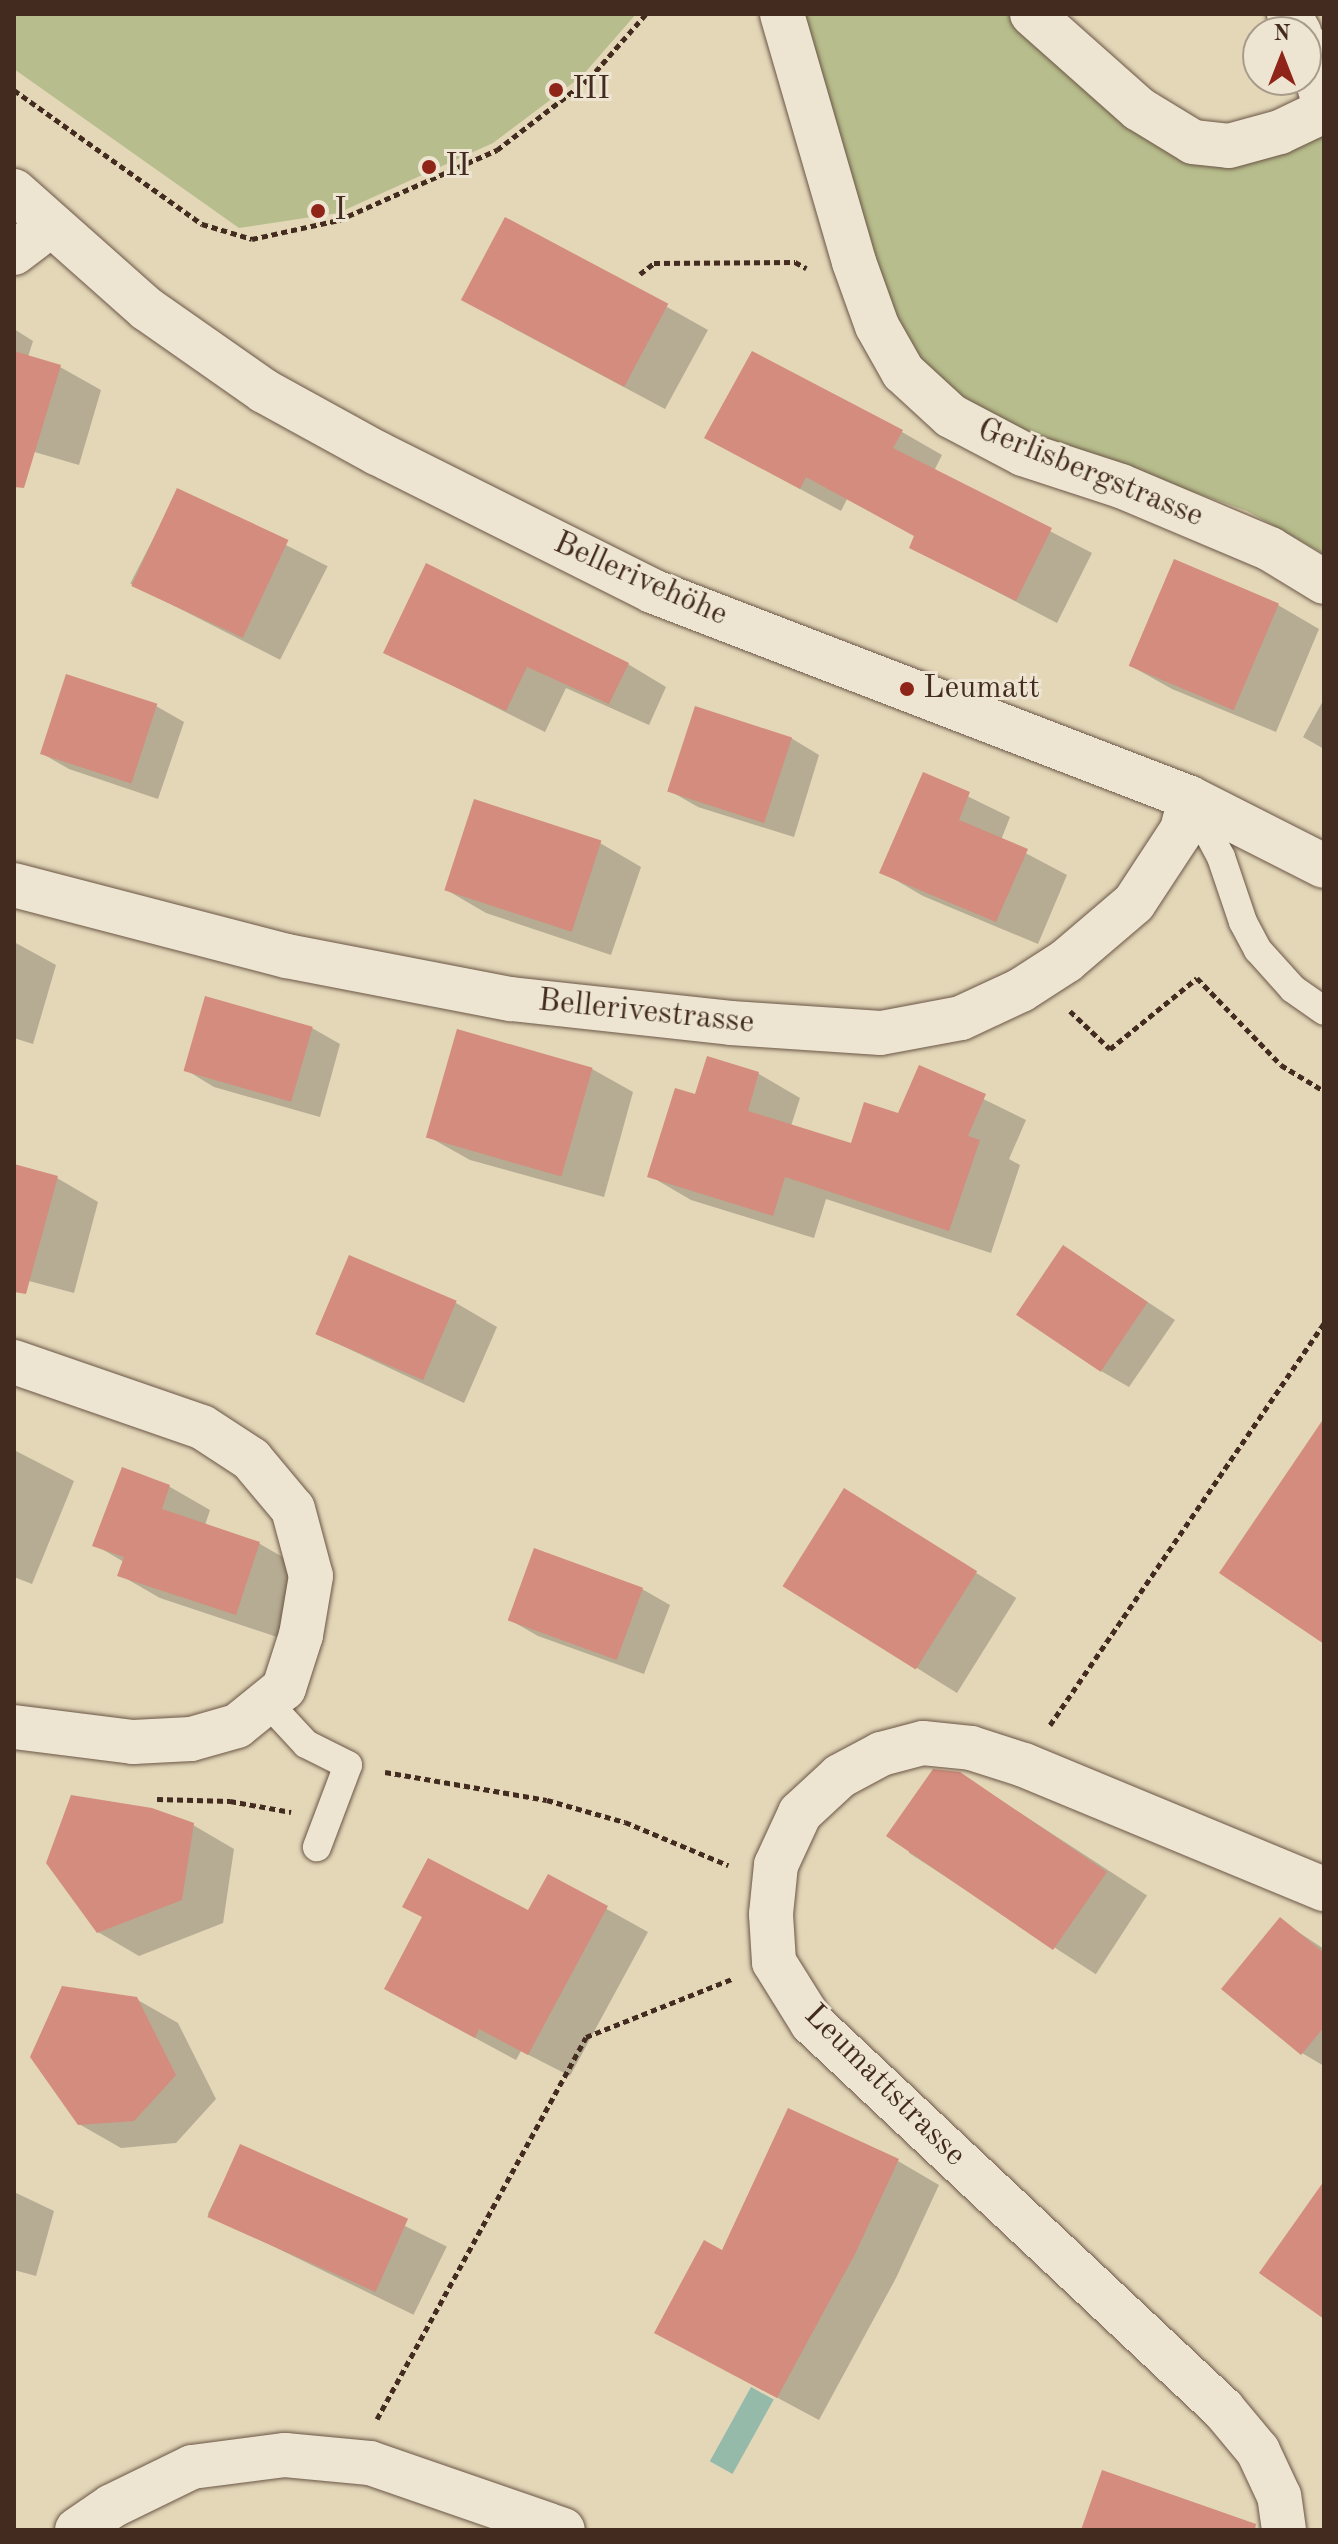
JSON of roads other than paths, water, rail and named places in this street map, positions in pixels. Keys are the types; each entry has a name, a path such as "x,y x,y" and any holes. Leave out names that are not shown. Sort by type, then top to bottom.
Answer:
{"street":[{"name":"Gerlisbergstrasse","path":"782,14 854,262 877,326 903,372 951,416 1023,454 1121,486 1270,549 1324,582"},
{"path":"1032,14 1139,109 1193,142 1229,146 1280,132 1324,111"},
{"name":"Bellerivehöhe","path":"14,191 147,309 264,391 472,501 652,591 1190,798 1324,865"},
{"path":"14,253 51,225"},
{"name":"Bellerivestrasse","path":"14,885 287,956 511,999 731,1023 881,1033 961,1018 1037,980 1134,903 1182,830 1190,798"},
{"path":"14,1362 202,1427 251,1459 293,1509 311,1576 301,1635 284,1688 237,1726 191,1739 133,1742 14,1727"},
{"name":"Leumattstrasse","path":"1284,2530 1279,2496 1258,2451 1223,2409 812,2023 774,1962 771,1914 776,1865 800,1813 840,1776 881,1754 923,1743 971,1748 1024,1765 1324,1889"},
{"path":"77,2530 112,2506 192,2467 285,2455 370,2463 563,2530"}],"lane":[{"path":"1190,798 1221,857 1243,922 1258,950 1293,989 1324,1011"},
{"path":"268,1703 306,1744 348,1765 317,1847"}],"place":[{"name":"III","path":"556,90"},
{"name":"II","path":"429,167"},
{"name":"I","path":"318,211"},
{"name":"Leumatt","path":"907,689"}]}
